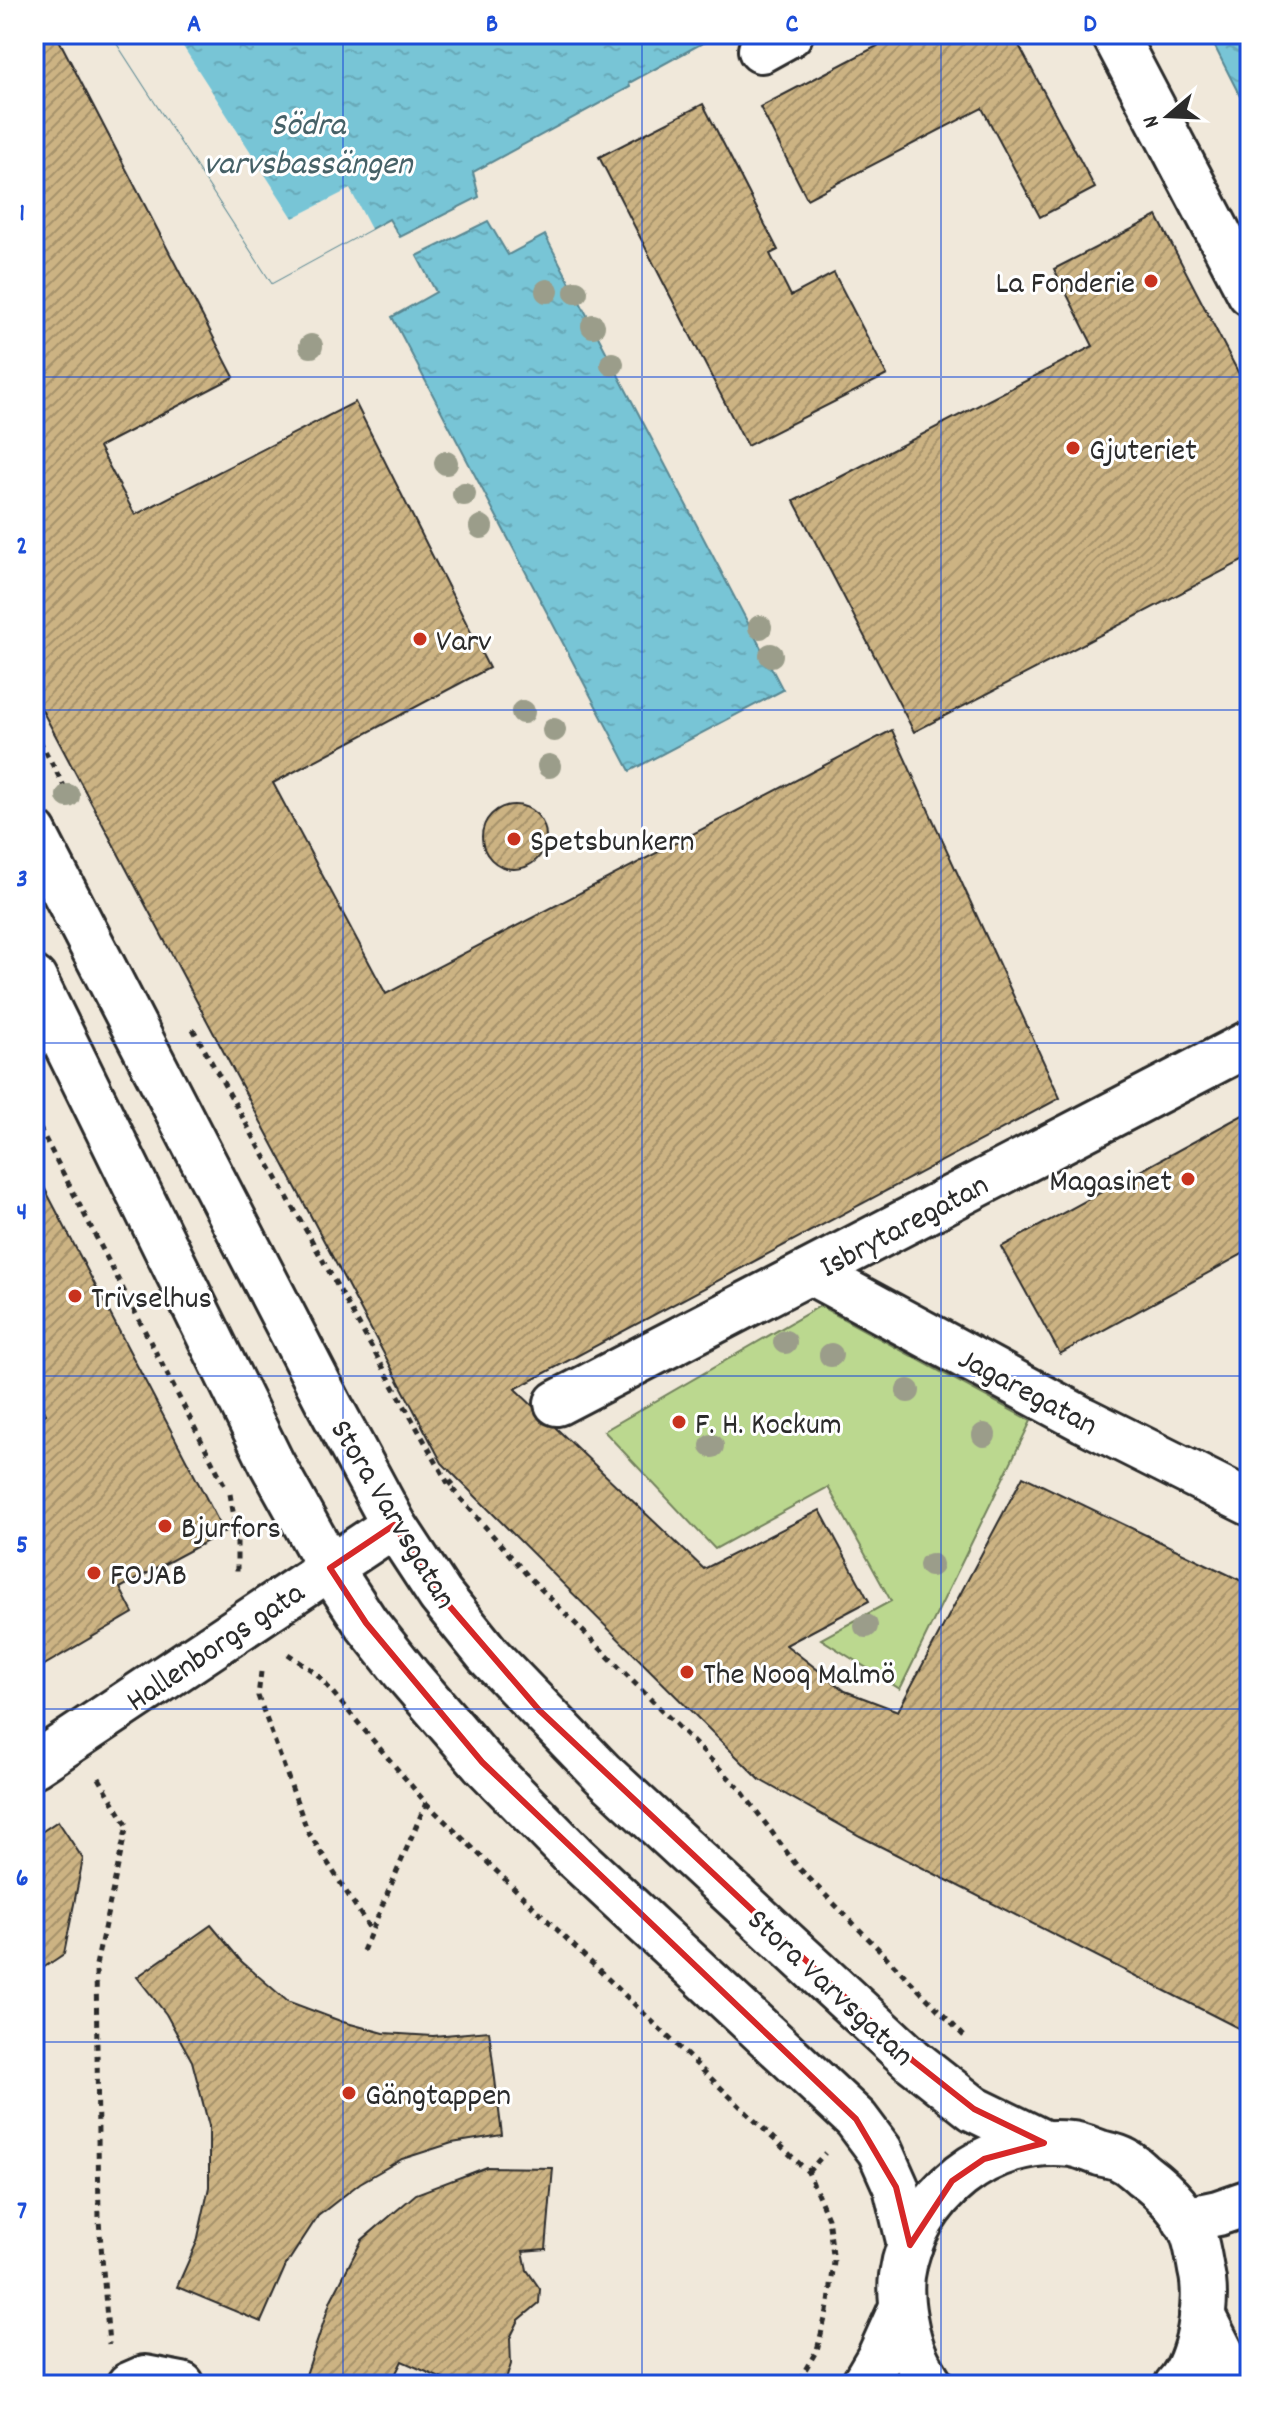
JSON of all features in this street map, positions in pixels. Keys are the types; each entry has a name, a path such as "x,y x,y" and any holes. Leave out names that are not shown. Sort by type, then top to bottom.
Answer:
{"street":[{"path":"1114,34 1250,293"},
{"name":"Stora Varvsgatan","path":"34,833 323,1392 394,1525 440,1595 489,1656 602,1773 912,2060 974,2109 1044,2143"},
{"name":"Stora Varvsgatan","path":"34,979 271,1462 330,1568 366,1623 482,1762 573,1855 856,2119 880,2151 896,2187 910,2245"},
{"name":"Isbrytaregatan","path":"557,1403 1250,1043"},
{"name":"Jagaregatan","path":"810,1272 1084,1420 1250,1503"},
{"name":"Hallenborgs gata","path":"34,1765 394,1525"},
{"name":"Stora Varvsgatan","path":"931,2385 915,2358 902,2307 902,2276 910,2245 927,2211 952,2181 984,2159 1014,2148 1044,2143 1073,2144 1123,2160 1164,2190 1193,2234 1205,2285 1202,2315 1196,2345 1177,2385"},
{"path":"1185,2220 1250,2202"},
{"path":"863,2385 902,2307"},
{"name":"Stora Varvsgatan","path":"1202,2315 1224,2358 1244,2385"},
{"path":"119,2370 182,2385"}],"path":[{"path":"34,730 77,809"},
{"path":"187,1017 449,1485 528,1576 740,1789 797,1866 949,2021"},
{"path":"449,1485 457,1478"},
{"path":"261,1667 258,1696 308,1832 372,1932"},
{"path":"75,1737 127,1825 96,1965 99,2220 119,2370"},
{"path":"363,1951 426,1803"},
{"path":"796,2385 817,2350 829,2303 834,2262 828,2218 808,2172"}],"highlighted area":[{"path":"394,1525 440,1595 539,1710 912,2060 974,2109 1044,2143 984,2159 952,2181 910,2245 896,2187 856,2119 482,1762 366,1623 330,1568"}],"green space":[{"path":"820,1306 1031,1421 900,1689 821,1639 891,1601 828,1487 715,1549 604,1431"}],"water":[{"name":"Södra varvsbassängen","path":"111,34 719,34 629,83 630,87 473,172 479,197 400,237 389,219 272,283"},
{"path":"1250,34 1250,116 1209,35"},
{"path":"488,221 508,255 545,235 783,690 630,771 392,317 436,292 417,256"}],"pier":[{"path":"111,34 175,34 293,218 350,189 371,229 272,283"}],"building":[{"path":"56,34 234,377 99,447 135,515 355,402 489,668 273,783 386,994 892,730 1060,1098 515,1389 704,1569 820,1510 869,1601 786,1645 845,1691 898,1711 1023,1476 1250,1585 1250,2034 860,1836 760,1780 442,1463 34,695 34,45"},
{"path":"900,34 1013,34 1095,188 1040,217 982,108 807,199 760,107"},
{"path":"703,104 778,250 770,254 791,296 834,273 887,375 747,446 599,157"},
{"name":"Gjuteriet","path":"1157,216 1250,395 1250,557 914,732 794,501 1093,346 1054,269"},
{"name":"Spetsbunkern","path":"508,805 520,805 537,814 544,825 544,849 537,860 520,869 508,869 496,864 487,855 482,843 482,831 487,819 496,810"},
{"name":"Magasinet","path":"1250,1111 1250,1250 1060,1354 1001,1247"},
{"path":"34,1168 224,1532 120,1588 133,1613 34,1671 34,1421 46,1414 34,1389"},
{"path":"58,1821 83,1859 64,1954 34,1974 34,1837"},
{"name":"Gängtappen","path":"211,1925 241,1961 287,2001 384,2033 433,2036 489,2031 502,2135 452,2143 402,2159 360,2183 318,2216 286,2265 261,2322 177,2287 197,2242 209,2187 209,2126 192,2061 166,2014 137,1977"},
{"path":"487,2167 553,2168 546,2249 523,2251 527,2270 540,2289 539,2303 519,2320 510,2338 511,2364 505,2383 456,2385 402,2361 390,2385 346,2385 305,2378 331,2300 362,2240 416,2194"}],"place":[{"name":"La Fonderie","path":"1151,281"},
{"name":"Gjuteriet","path":"1073,448"},
{"name":"Varv","path":"420,639"},
{"name":"Spetsbunkern","path":"514,839"},
{"name":"Magasinet","path":"1188,1179"},
{"name":"Trivselhus","path":"75,1296"},
{"name":"F. H. Kockum","path":"679,1422"},
{"name":"Bjurfors","path":"165,1526"},
{"name":"FOJAB","path":"94,1573"},
{"name":"The Nooq Malmö","path":"687,1672"},
{"name":"Gängtappen","path":"349,2093"}]}
